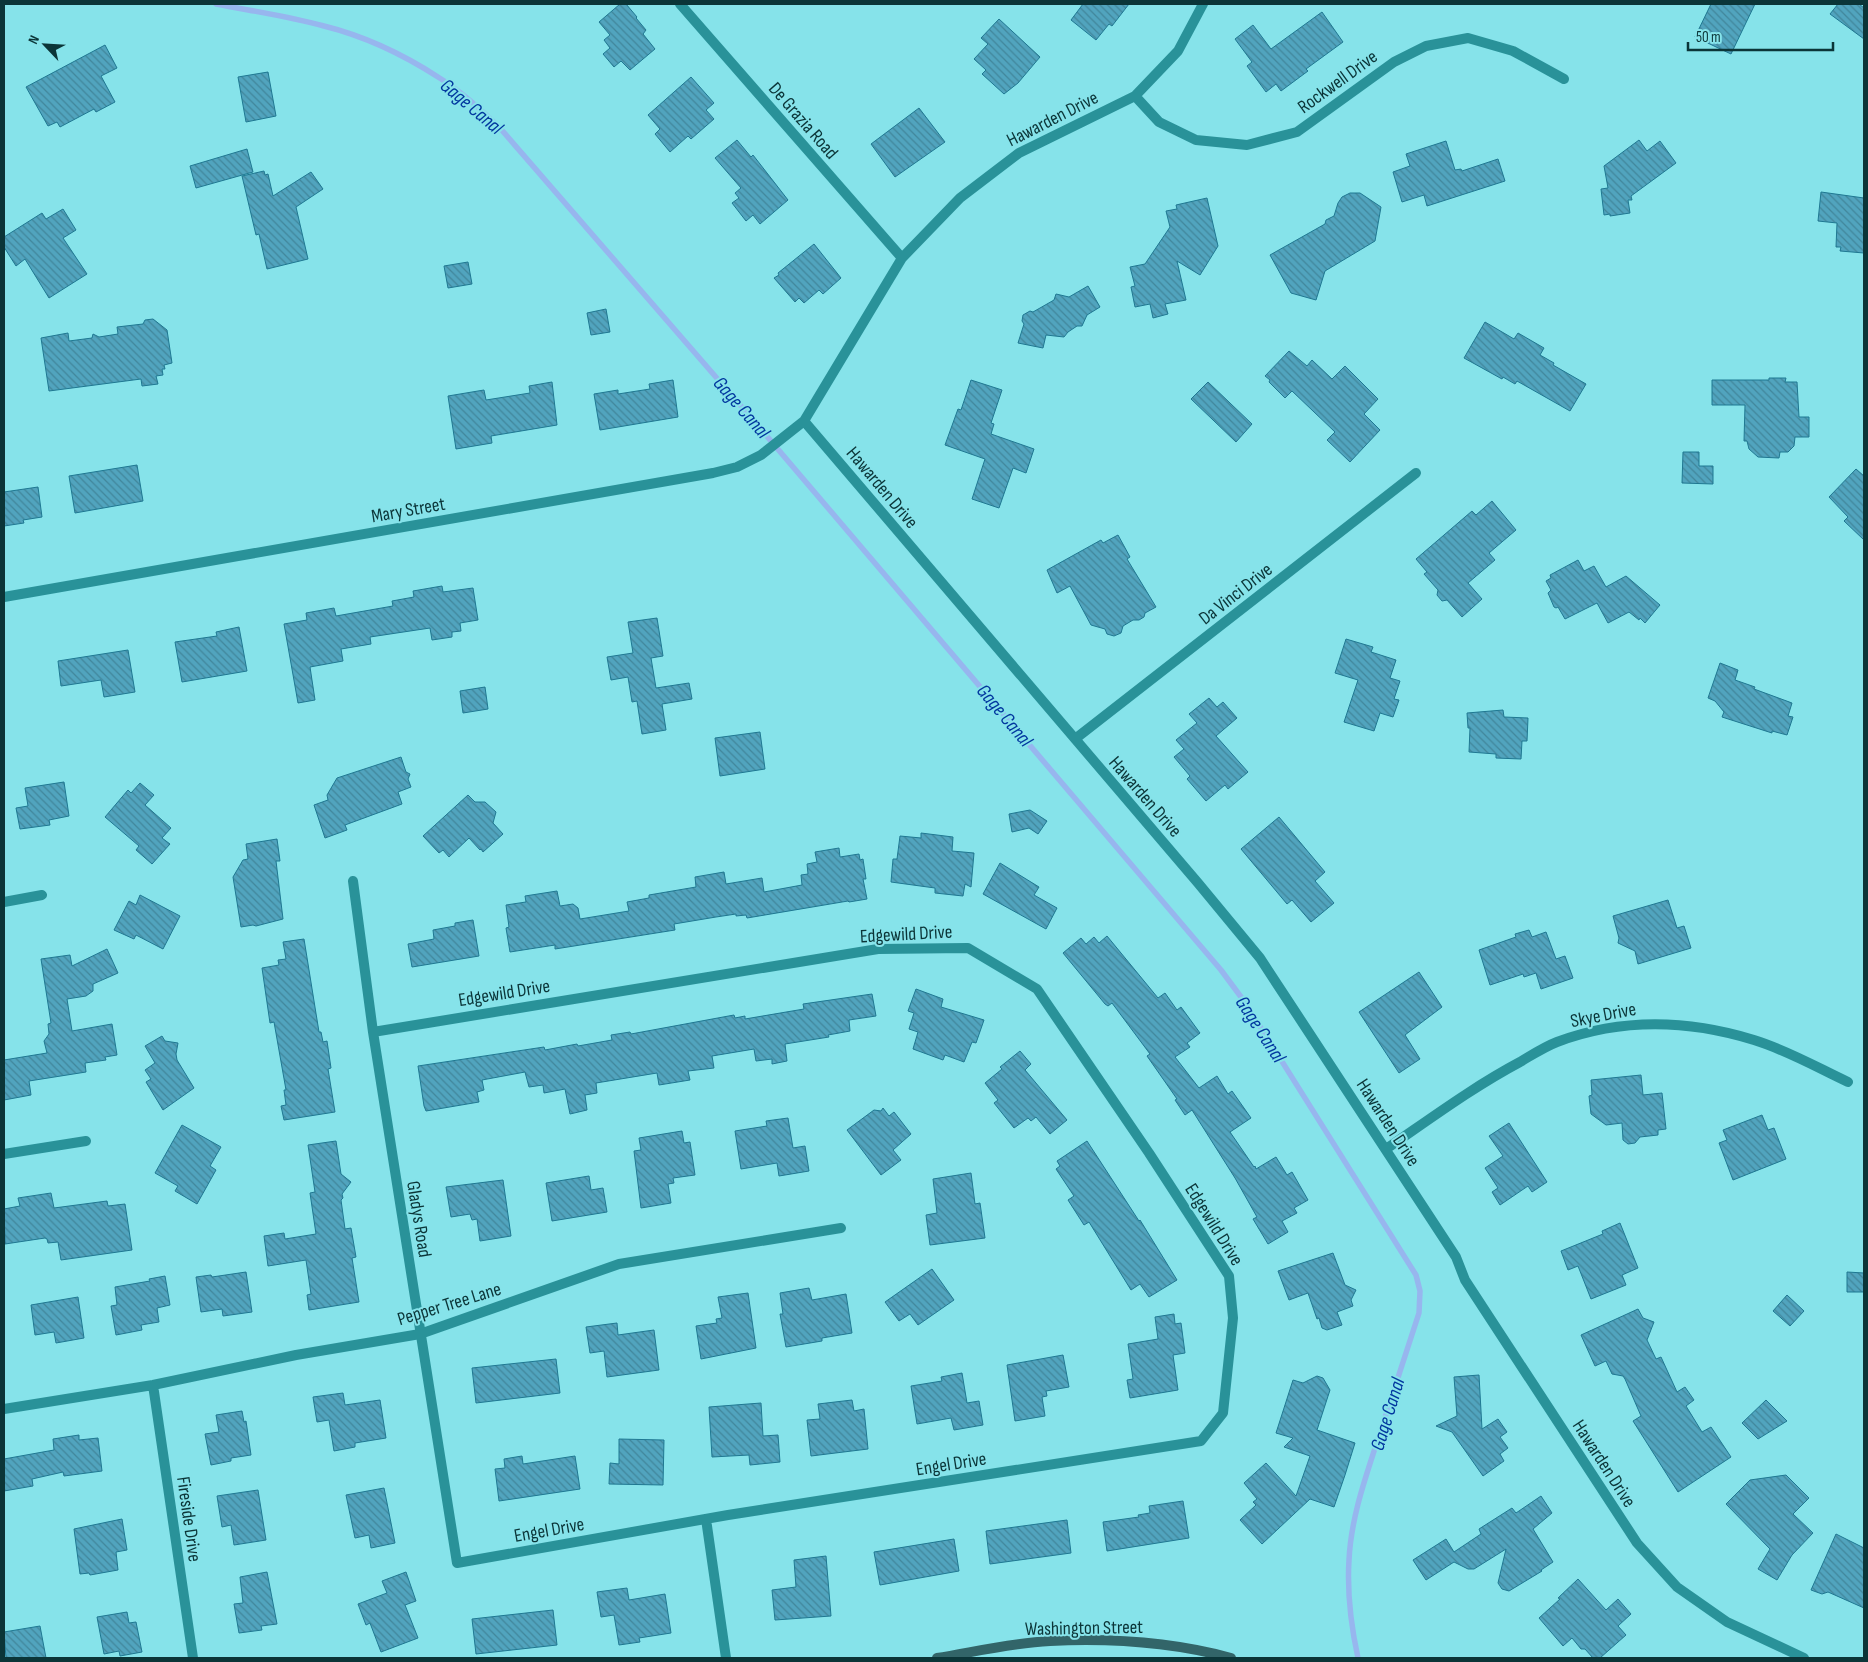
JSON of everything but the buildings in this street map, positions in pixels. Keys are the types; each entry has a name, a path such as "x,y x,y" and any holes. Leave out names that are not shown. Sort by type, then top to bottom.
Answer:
{"main road":[{"name":"Washington Street","path":"937,1658 971,1656 1050,1641 1162,1644 1231,1658"}],"street":[{"name":"De Grazia Road","path":"680,4 902,258"},
{"name":"Hawarden Drive","path":"1203,4 1178,51 1135,96 1019,152 960,198 902,258 804,421 1260,958 1456,1257 1465,1280 1637,1543 1676,1587 1727,1622 1804,1658"},
{"name":"Rockwell Drive","path":"1135,96 1159,122 1196,140 1247,145 1297,132 1394,62 1426,46 1468,38 1513,51 1564,79"},
{"name":"Mary Street","path":"4,597 713,474 736,467 761,455 804,421"},
{"name":"Da Vinci Drive","path":"1075,739 1416,474"},
{"name":"Gladys Road","path":"353,881 373,1032 457,1563"},
{"path":"4,902 42,895"},
{"name":"Edgewild Drive","path":"373,1032 878,949 968,948 1036,989 1149,1152 1229,1276 1233,1318 1223,1413 1201,1442"},
{"name":"Skye Drive","path":"1386,1149 1488,1079 1555,1042 1600,1029 1649,1024 1697,1027 1755,1040 1781,1050 1848,1082"},
{"path":"4,1154 86,1141"},
{"name":"Pepper Tree Lane","path":"4,1410 153,1385 296,1355 420,1334 619,1264 841,1228"},
{"name":"Fireside Drive","path":"153,1385 193,1658"},
{"name":"Engel Drive","path":"457,1563 706,1519 1201,1442"},
{"path":"706,1519 726,1658"}],"waterway":[{"name":"Gage Canal","path":"216,4 310,22 354,35 383,47 411,61 455,88 500,128 754,421 1221,970 1244,1001 1416,1275 1420,1291 1419,1313 1364,1484 1350,1544 1349,1597 1358,1658"}]}
